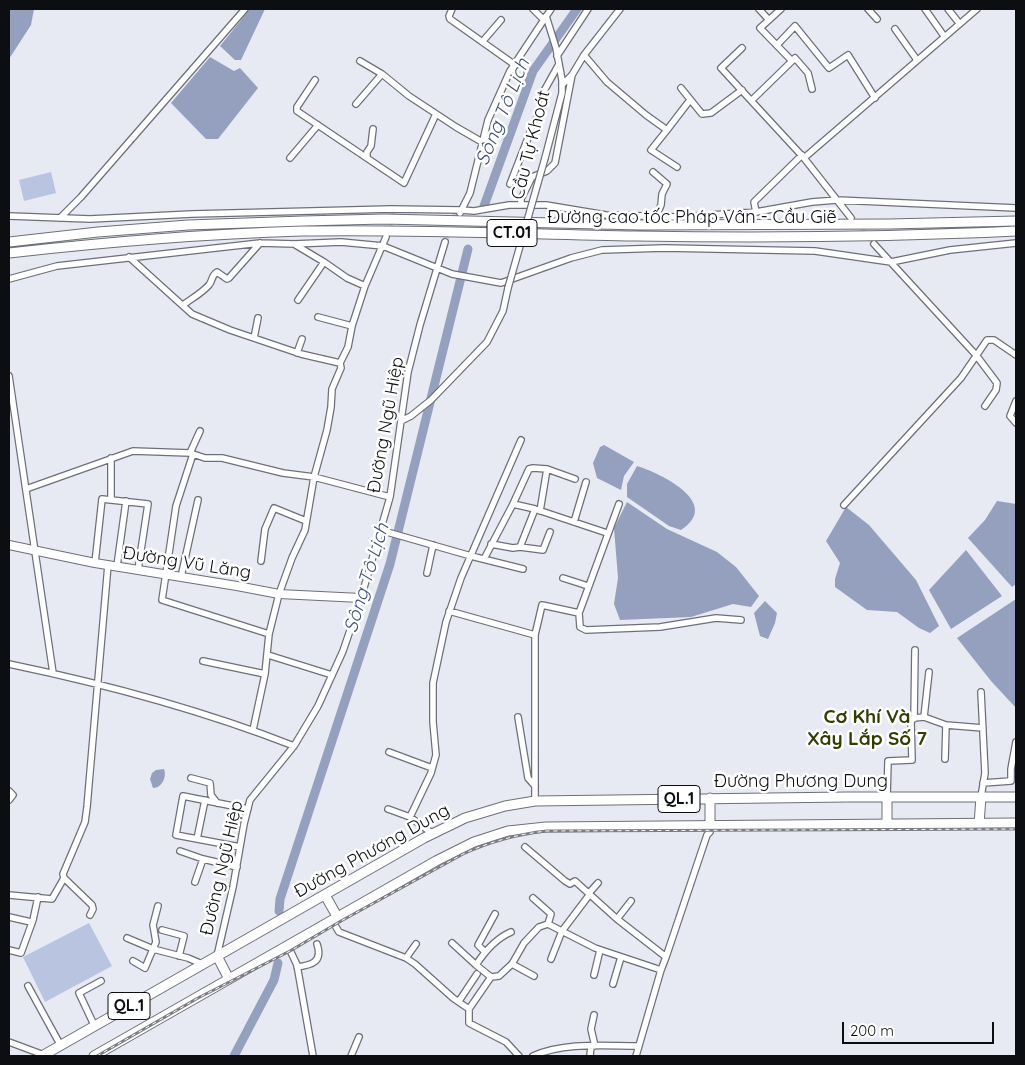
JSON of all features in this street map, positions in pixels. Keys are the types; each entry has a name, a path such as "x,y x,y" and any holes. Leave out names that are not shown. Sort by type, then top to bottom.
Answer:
{"highway":[{"name":"Đường cao tốc Pháp Vân - Cầu Giẽ","path":"9,242 170,226 303,221 384,220 650,225 889,224 1016,221"},
{"name":"Đường cao tốc Pháp Vân - Cầu Giẽ","path":"9,253 100,243 302,231 660,236 888,235 1016,231"},
{"path":"979,824 981,797"},
{"name":"Đường Phương Dung","path":"217,956 434,834 465,818 505,806 535,801 710,798 1016,797"},
{"path":"710,798 710,826"},
{"path":"887,798 887,824"},
{"name":"QL.1","path":"94,1056 288,946 337,923 436,861 474,842 508,831 546,827 1016,823"},
{"path":"325,896 337,923"},
{"path":"217,956 229,979"},
{"name":"QL.1","path":"43,1056 217,956"}],"main road":[{"name":"Đường Vũ Lăng","path":"9,545 108,565 278,594 361,598"}],"street":[{"path":"60,218 245,9"},
{"path":"452,9 449,16 450,19 515,64"},
{"path":"533,9 545,18"},
{"path":"459,212 470,193 488,120 515,64 551,9"},
{"path":"557,56 588,9"},
{"path":"562,85 572,75 584,55 620,9"},
{"path":"759,9 769,20"},
{"path":"781,9 760,28 792,61"},
{"path":"868,9 877,19"},
{"path":"925,9 944,36"},
{"path":"948,9 960,23"},
{"path":"756,212 754,202 803,156 875,98 977,9"},
{"name":"Cầu Tự Khoát","path":"401,421 428,402 487,342 496,328 503,311 562,93 556,48 545,18"},
{"path":"483,41 501,20"},
{"path":"776,45 796,26 829,68 848,55 875,98"},
{"path":"895,29 917,60"},
{"path":"742,48 721,68 803,156 852,218"},
{"path":"584,55 606,82 667,130"},
{"path":"752,100 795,58 808,73 812,89"},
{"path":"360,61 382,74 409,96 436,114 482,142"},
{"path":"510,184 533,125 545,102 544,91 559,64"},
{"path":"356,104 382,74"},
{"path":"520,205 532,176 547,171 555,163 572,75"},
{"path":"315,80 297,107 297,111 404,184 436,114"},
{"path":"681,88 702,114 711,113 742,90"},
{"path":"677,167 651,150 690,100"},
{"path":"290,158 318,124"},
{"path":"367,157 367,152 371,146 373,129"},
{"path":"653,172 667,184 656,216"},
{"path":"9,216 90,219 192,214 394,211 474,212 509,204 546,205 606,215 679,217 756,212 812,202 838,200 1016,208"},
{"path":"254,730 268,655 269,634 278,594 305,530 314,477 327,430 332,389 342,368 340,364 348,347 352,326 365,286 386,237"},
{"path":"9,279 57,266 260,243 341,242 383,246 452,274 465,278 501,283 571,258 602,250 664,248 815,251 891,262 950,250 1016,242"},
{"name":"Đường Ngũ Hiệp","path":"217,956 250,800 294,746 318,706 332,675 361,598 383,531 390,497 408,372 420,326 447,242"},
{"path":"183,305 211,283 212,276 215,273 217,272 227,279 229,278 260,243"},
{"path":"294,244 347,278 365,286"},
{"path":"874,244 976,355 997,383 996,390 984,406"},
{"path":"129,257 192,314 297,353 340,364"},
{"path":"298,300 324,262"},
{"path":"318,316 352,326"},
{"path":"254,338 258,318"},
{"path":"297,353 302,339"},
{"path":"844,505 961,378 987,340 991,339 1016,355"},
{"path":"9,376 52,674"},
{"path":"1016,401 1010,416 1016,423"},
{"path":"200,430 191,453 176,506 162,600 269,634"},
{"path":"410,817 436,755 433,722 433,683 446,622 471,556 521,440"},
{"path":"26,490 133,451 191,453 205,458 222,458 283,473 314,477 390,497"},
{"path":"111,458 111,499"},
{"path":"484,560 529,469 547,470 575,479"},
{"path":"520,547 538,510 547,470"},
{"path":"574,522 586,482"},
{"path":"94,562 102,499 148,504 138,570"},
{"path":"181,577 198,500"},
{"path":"117,566 126,501"},
{"path":"513,504 538,510 607,533"},
{"path":"619,504 578,613 580,627 586,630 660,627 716,618 741,620"},
{"path":"261,561 265,529 274,508 306,521"},
{"path":"383,531 484,560 523,569"},
{"path":"491,544 542,550 550,532"},
{"path":"427,573 433,545"},
{"path":"9,895 52,899 64,878 63,874 85,822 108,565"},
{"path":"563,578 588,586"},
{"path":"535,801 535,635 542,605 578,613"},
{"path":"450,611 535,635"},
{"path":"887,798 888,761 912,760 911,720 914,719 915,650"},
{"path":"268,655 332,675"},
{"path":"203,661 265,674"},
{"path":"9,664 192,711 254,730 294,746"},
{"path":"924,717 929,672"},
{"path":"981,797 985,773 982,692"},
{"path":"518,717 528,778 535,786"},
{"path":"914,718 924,717 946,725 983,728"},
{"path":"945,759 946,725"},
{"path":"983,783 1011,781 1011,769 1016,742"},
{"path":"388,752 432,768"},
{"path":"191,778 210,783 211,795 217,803"},
{"path":"9,791 13,795 9,800"},
{"path":"240,847 176,835 183,796 248,809"},
{"path":"197,839 205,800"},
{"path":"388,809 410,817 434,834"},
{"path":"636,1056 660,970 707,835 710,832 710,826"},
{"path":"525,847 565,881 570,884 575,881 617,919 666,957"},
{"path":"180,851 203,860 237,867"},
{"path":"195,882 203,860"},
{"path":"64,878 92,906 93,909 90,915"},
{"path":"550,959 562,931 598,883"},
{"path":"9,950 21,953 38,897"},
{"path":"533,898 550,914 548,924"},
{"path":"617,919 631,901"},
{"path":"133,961 145,968 154,949 156,942 153,925 158,906"},
{"path":"484,952 478,945 495,914"},
{"path":"9,917 31,922"},
{"path":"337,923 339,932 406,958 453,998 469,1009"},
{"path":"452,943 491,977 499,976 512,964 524,943 540,927 548,924 600,950 660,970"},
{"path":"162,930 184,936 179,956"},
{"path":"476,965 484,952 502,936 511,932"},
{"path":"127,938 154,949 202,964"},
{"path":"297,967 310,965 316,960 319,950 317,944"},
{"path":"406,958 416,944"},
{"path":"288,946 297,967 313,1056"},
{"path":"594,975 600,950"},
{"path":"613,984 621,957"},
{"path":"512,964 534,976"},
{"path":"459,1001 477,974"},
{"path":"491,977 469,1009 469,1023 506,1042 519,1056"},
{"path":"95,1027 79,993 101,981"},
{"path":"28,986 61,1046"},
{"path":"590,1056 593,1046 591,1029 594,1015"},
{"path":"351,1056 359,1037"},
{"path":"9,1042 43,1056"},
{"path":"532,1056 544,1051 564,1048 638,1046"},
{"path":"508,1056 514,1051"}],"shaded area":[{"path":"9,9 34,9 31,25 9,59"},
{"path":"250,9 265,9 241,60 235,60 220,46"},
{"path":"210,57 234,71 240,68 258,88 218,139 206,139 171,103"},
{"path":"51,172 56,193 24,201 19,180"},
{"path":"604,445 634,462 624,476 621,490 597,478 593,463 600,447"},
{"path":"637,466 672,482 692,500 695,510 692,520 681,530 669,526 627,497 627,484"},
{"path":"997,501 1016,504 1016,584 1012,587 968,538 985,520"},
{"path":"627,502 667,529 717,552 736,567 759,596 751,607 733,604 691,617 620,620 614,604 618,578 614,528"},
{"path":"846,507 869,525 916,580 939,626 930,633 919,628 897,612 867,610 835,587 835,579 840,563 826,541"},
{"path":"966,550 1002,596 951,629 929,590"},
{"path":"1016,599 1016,708 991,681 957,638"},
{"path":"765,601 777,613 768,639 760,636 754,613"},
{"path":"164,769 163,781 159,786 153,788 150,779 152,773 156,770"},
{"path":"89,923 112,966 45,1002 23,957"}],"waterway":[{"name":"Sông Tô Lịch","path":"484,206 533,71 577,9"},
{"name":"Sông Tô Lịch","path":"279,911 280,899 390,564 468,249"},
{"name":"Sông Tô Lịch","path":"234,1056 274,980 278,963"}],"tunnel":[{"path":"387,233 394,213"},
{"path":"445,242 456,213"},
{"path":"856,223 874,244"}],"railway":[{"path":"97,1056 198,998 290,951 463,854 515,836 547,831 1016,829"}],"district":[{"name":"Cơ Khí Và Xây Lắp Số 7","path":"867,728"}]}
